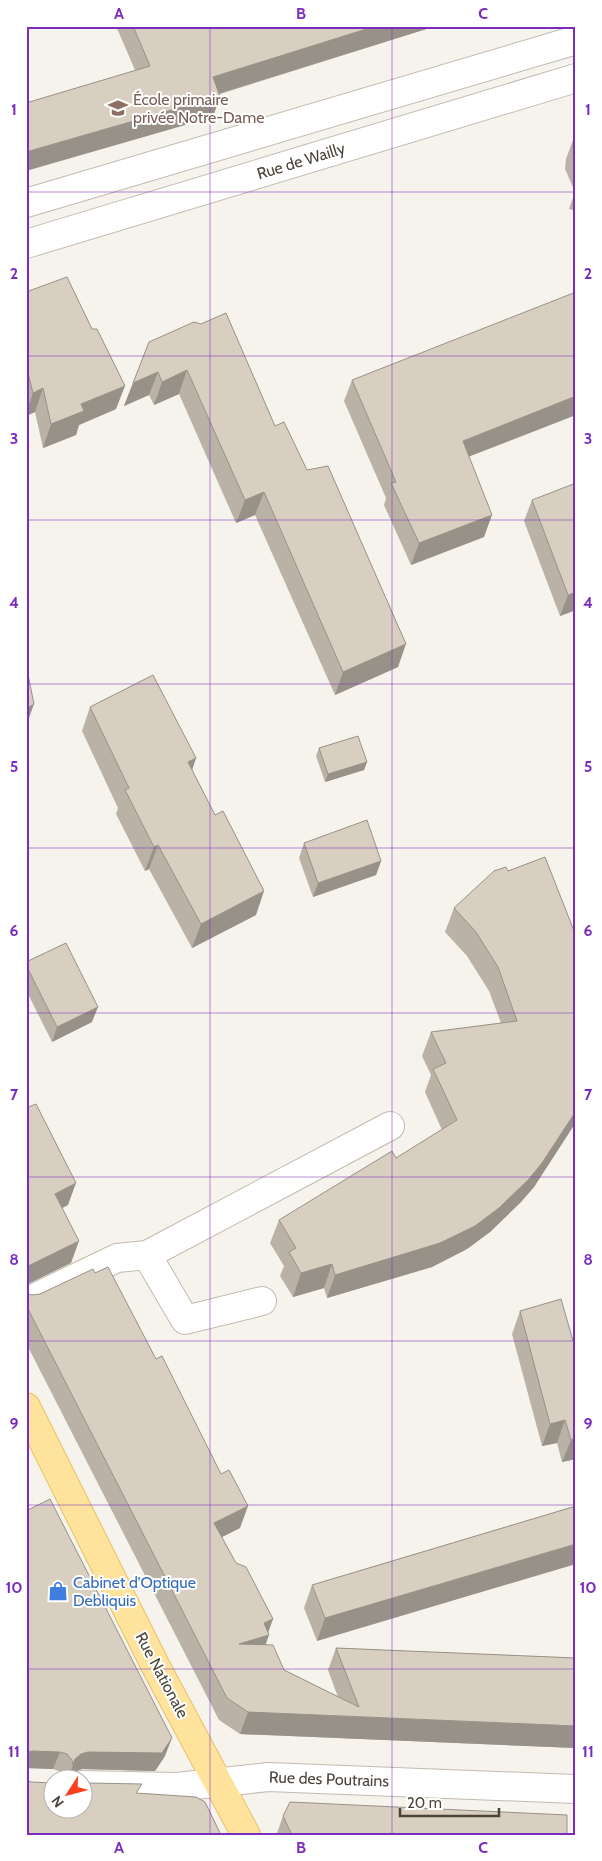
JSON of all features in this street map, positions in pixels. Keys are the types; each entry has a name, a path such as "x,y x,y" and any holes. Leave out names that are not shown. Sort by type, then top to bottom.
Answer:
{"main road":[{"name":"Rue Nationale","path":"26,1407 156,1665 246,1835"}],"street":[{"path":"26,203 576,40"},
{"name":"Rue de Wailly","path":"26,244 576,78"},
{"path":"26,1302 117,1258 147,1255 390,1126"},
{"path":"147,1255 185,1320 262,1301"},
{"name":"Rue des Poutrains","path":"92,1785 177,1787 268,1777 576,1789"}],"building":[{"path":"133,26 376,26 213,77 220,96 26,152 26,103 150,66"},
{"path":"576,135 576,155 573,148"},
{"path":"67,277 92,329 97,329 125,386 81,404 84,411 51,424 43,388 33,393 26,365 26,292"},
{"path":"576,292 576,396 463,441 492,515 419,543 391,483 396,482 352,380"},
{"path":"226,313 275,426 284,422 307,470 328,466 406,644 343,672 264,492 245,500 187,370 162,382 158,372 133,383 149,342 194,322 201,324"},
{"path":"576,483 576,592 568,595 532,500"},
{"path":"26,665 34,704 26,709"},
{"path":"153,675 196,758 188,762 215,815 223,811 264,891 201,924 158,845 154,847 125,790 129,788 90,707"},
{"path":"358,736 367,762 328,774 319,748"},
{"path":"367,820 381,861 318,883 304,843"},
{"path":"545,857 576,936 576,1111 542,1163 529,1179 499,1208 475,1226 440,1243 335,1275 332,1264 301,1273 289,1252 296,1248 279,1220 392,1151 396,1158 457,1120 433,1069 446,1063 431,1032 517,1021 498,967 476,932 454,908 494,871 506,867 508,871"},
{"path":"66,943 98,1007 57,1027 26,962"},
{"path":"36,1104 76,1183 55,1194 79,1241 26,1267 26,1108"},
{"path":"108,1267 156,1359 162,1356 221,1474 229,1470 248,1506 214,1523 236,1563 246,1567 273,1619 264,1623 269,1635 239,1644 273,1645 284,1670 359,1707 336,1648 576,1658 576,1726 248,1712 227,1698 26,1305 26,1293 32,1295 40,1294 93,1269 95,1273"},
{"path":"561,1299 576,1351 576,1438 571,1440 565,1420 550,1424 520,1311"},
{"path":"50,1499 172,1738 162,1753 88,1752 81,1754 75,1759 73,1765 72,1760 67,1754 60,1752 26,1752 26,1511"},
{"path":"576,1506 576,1544 325,1618 312,1585"},
{"path":"26,1780 42,1783 42,1818 92,1818 92,1783 142,1784 136,1793 196,1797 205,1802 221,1835 26,1835"},
{"path":"290,1802 567,1815 567,1835 292,1835 283,1816"}],"place":[{"name":"École primaire privée Notre-Dame","path":"118,108"},
{"name":"Cabinet d'Optique Debliquis","path":"58,1591"}]}
